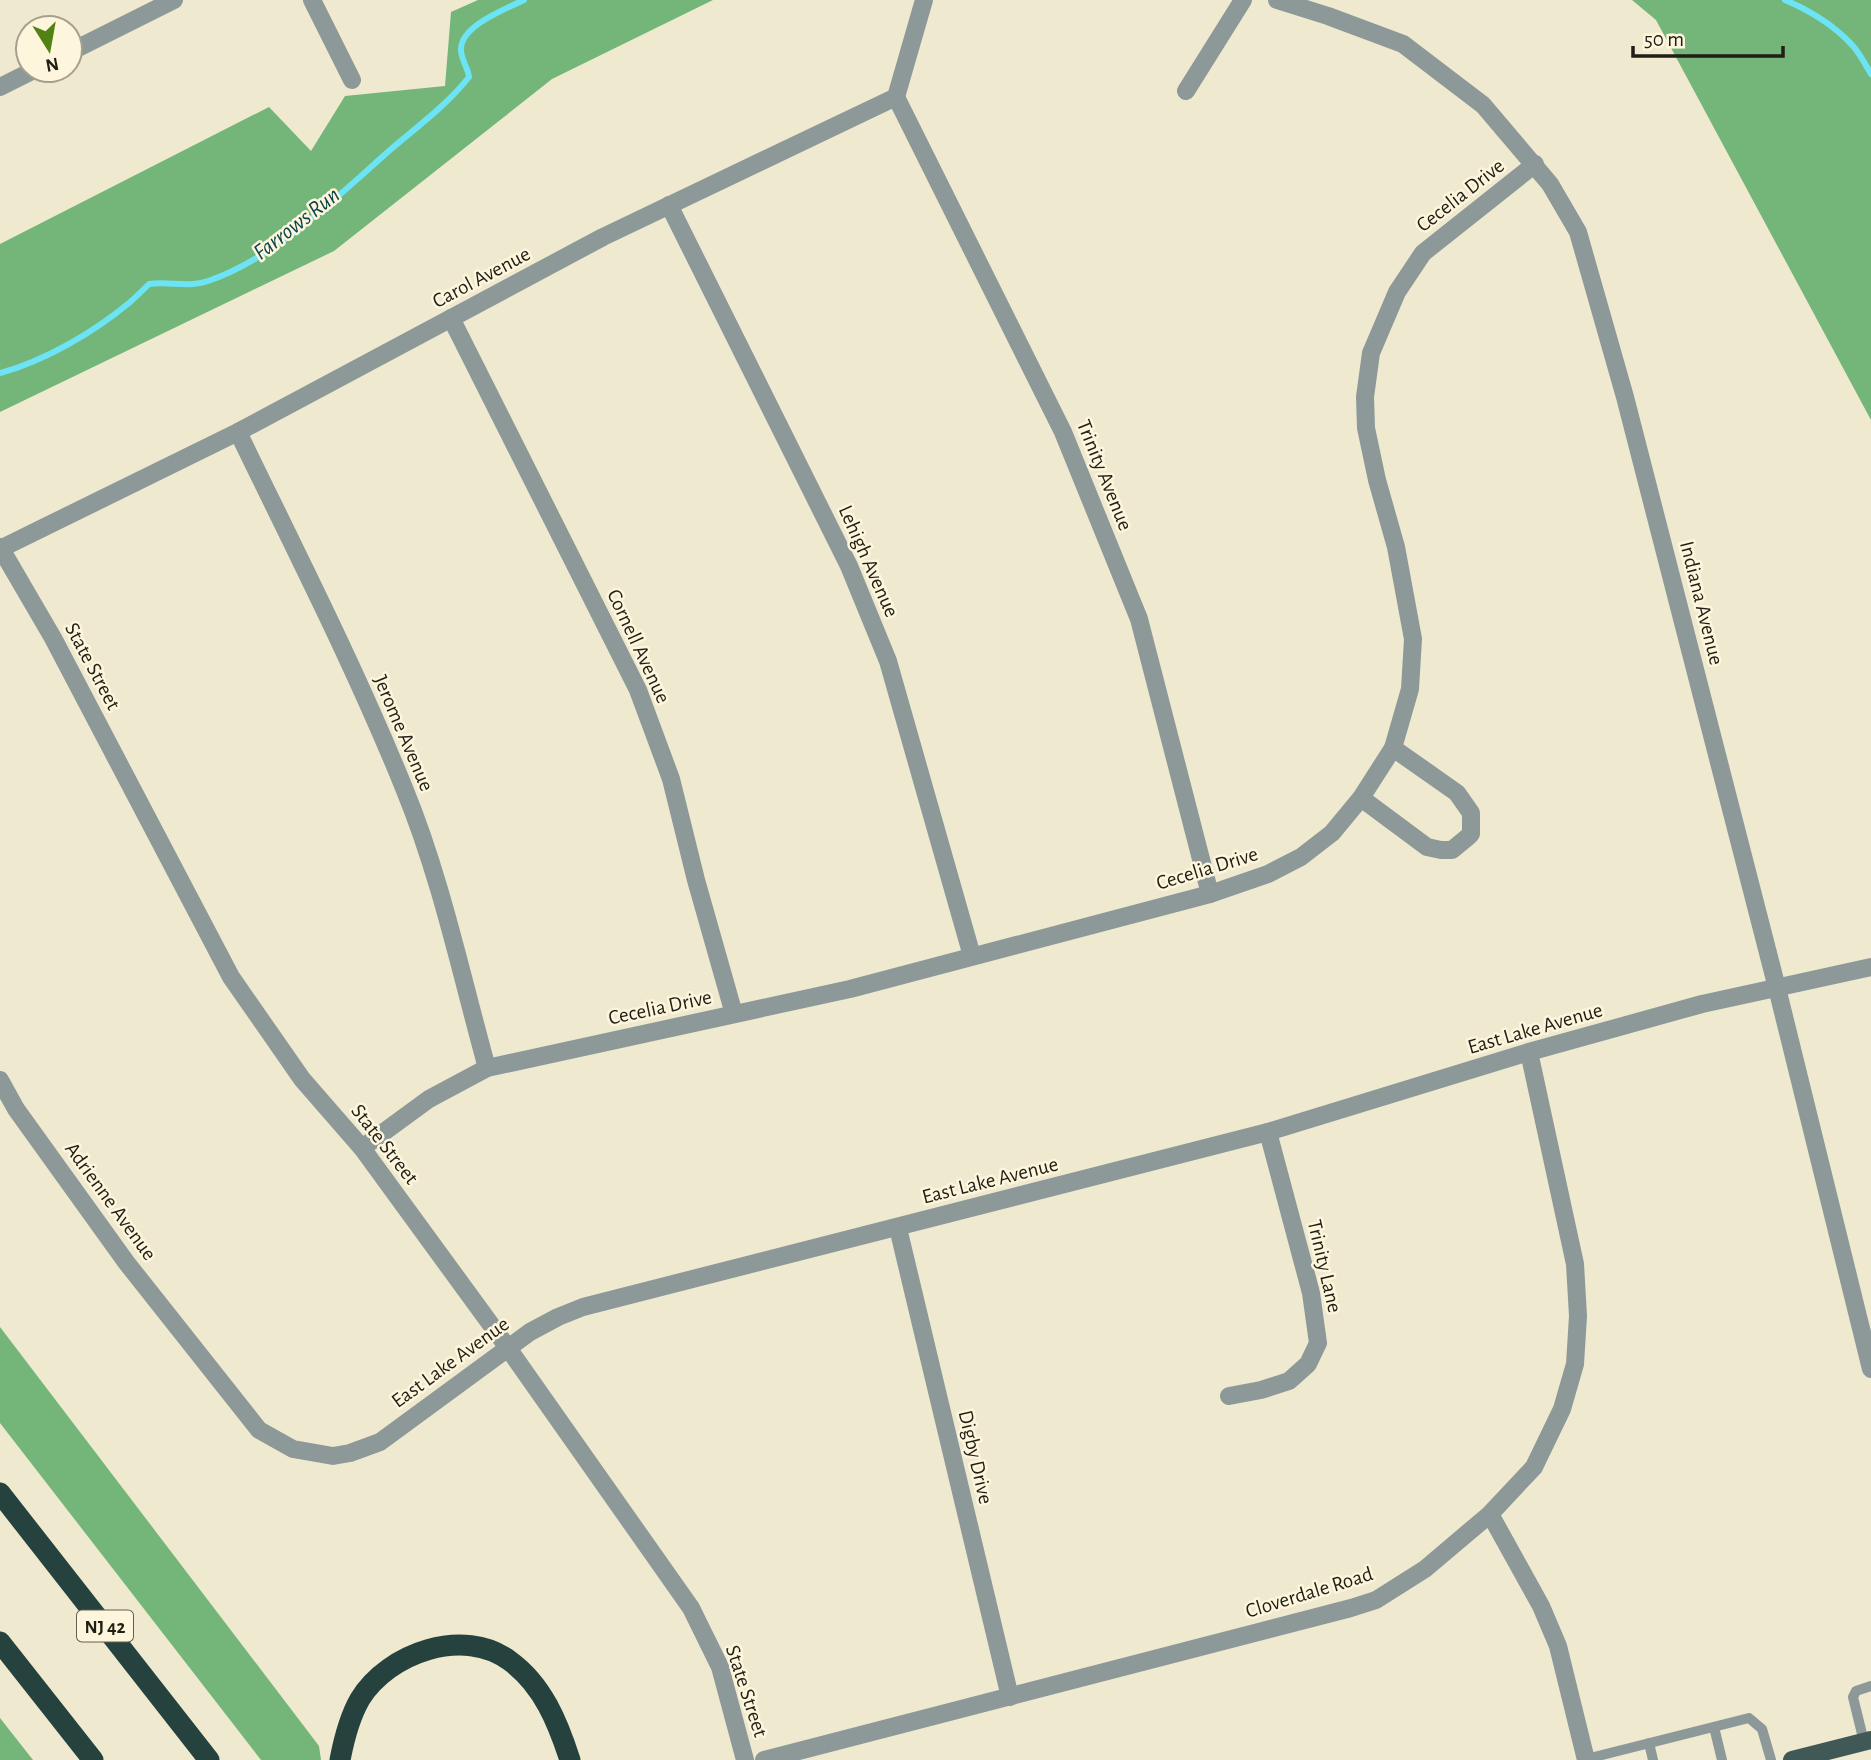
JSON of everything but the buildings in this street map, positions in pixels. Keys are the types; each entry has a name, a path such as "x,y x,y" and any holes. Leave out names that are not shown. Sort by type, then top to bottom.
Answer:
{"highway":[{"name":"NJ 42","path":"0,1493 209,1760"},
{"path":"0,1642 93,1760"},
{"path":"340,1760 347,1729 360,1699 380,1675 407,1658 433,1649 459,1645 487,1650 508,1659 525,1673 545,1699 570,1760"}],"main road":[{"path":"1792,1760 1867,1741"}],"street":[{"path":"84,45 173,0"},
{"path":"312,0 352,80"},
{"path":"897,97 923,0"},
{"path":"1186,91 1243,0"},
{"name":"Indiana Avenue","path":"1277,0 1403,44 1483,105 1550,184 1578,232 1625,397 1777,988 1871,1369"},
{"name":"Carol Avenue","path":"0,548 238,432 603,237 897,97"},
{"name":"Trinity Avenue","path":"897,97 1063,432 1134,607 1210,894"},
{"name":"Cecelia Drive","path":"362,1147 429,1100 487,1068 850,989 1210,894 1268,874 1301,857 1332,833 1361,798 1393,748 1410,689 1413,639 1396,547 1366,428 1365,397 1371,353 1396,292 1423,253 1535,164"},
{"name":"Lehigh Avenue","path":"669,205 849,566 888,661 972,956"},
{"name":"Cornell Avenue","path":"451,318 638,690 671,779 734,1014"},
{"name":"Jerome Avenue","path":"238,432 352,670 404,789 431,862 487,1068"},
{"name":"State Street","path":"0,548 53,638 231,977 302,1079 362,1147 691,1608 720,1667 745,1760"},
{"path":"1361,798 1427,847 1452,850 1471,834 1471,813 1457,793 1393,748"},
{"name":"East Lake Avenue","path":"192,1345 259,1430 293,1449 333,1456 350,1453 380,1442 530,1332 583,1307 1268,1132 1528,1052 1702,1004 1871,967"},
{"name":"Cloverdale Road","path":"764,1760 1376,1600 1425,1569 1490,1514 1534,1466 1562,1409 1575,1364 1578,1316 1575,1264 1528,1052"},
{"name":"Adrienne Avenue","path":"0,1080 16,1108 126,1262 192,1345"},
{"name":"Trinity Lane","path":"1229,1396 1289,1381 1308,1364 1318,1343 1311,1293 1268,1132"},
{"name":"Digby Drive","path":"898,1228 1010,1697"},
{"path":"1490,1514 1541,1606 1558,1646 1586,1760"}],"lane":[{"path":"1867,1741 1853,1697 1856,1691 1871,1686"},
{"path":"1586,1760 1749,1718 1762,1729 1771,1760"},
{"path":"1714,1727 1722,1760"},
{"path":"1649,1743 1653,1760"}],"green space":[{"path":"478,0 713,0 552,79 334,251 0,412 0,244 269,107 311,151 345,96 445,86 451,12"},
{"path":"1632,0 1871,0 1871,420 1656,20"},
{"path":"0,1327 319,1746 321,1760 261,1760 0,1423"},
{"path":"0,1718 33,1760 0,1760"}],"waterway":[{"name":"Farrows Run","path":"0,373 34,361 85,335 132,301 149,284 194,284 208,281 257,258 281,242 327,206 451,97 469,77 461,51 467,34 485,20 524,0"},
{"name":"Farrows Run","path":"1785,0 1813,14 1846,38 1871,74"}]}
